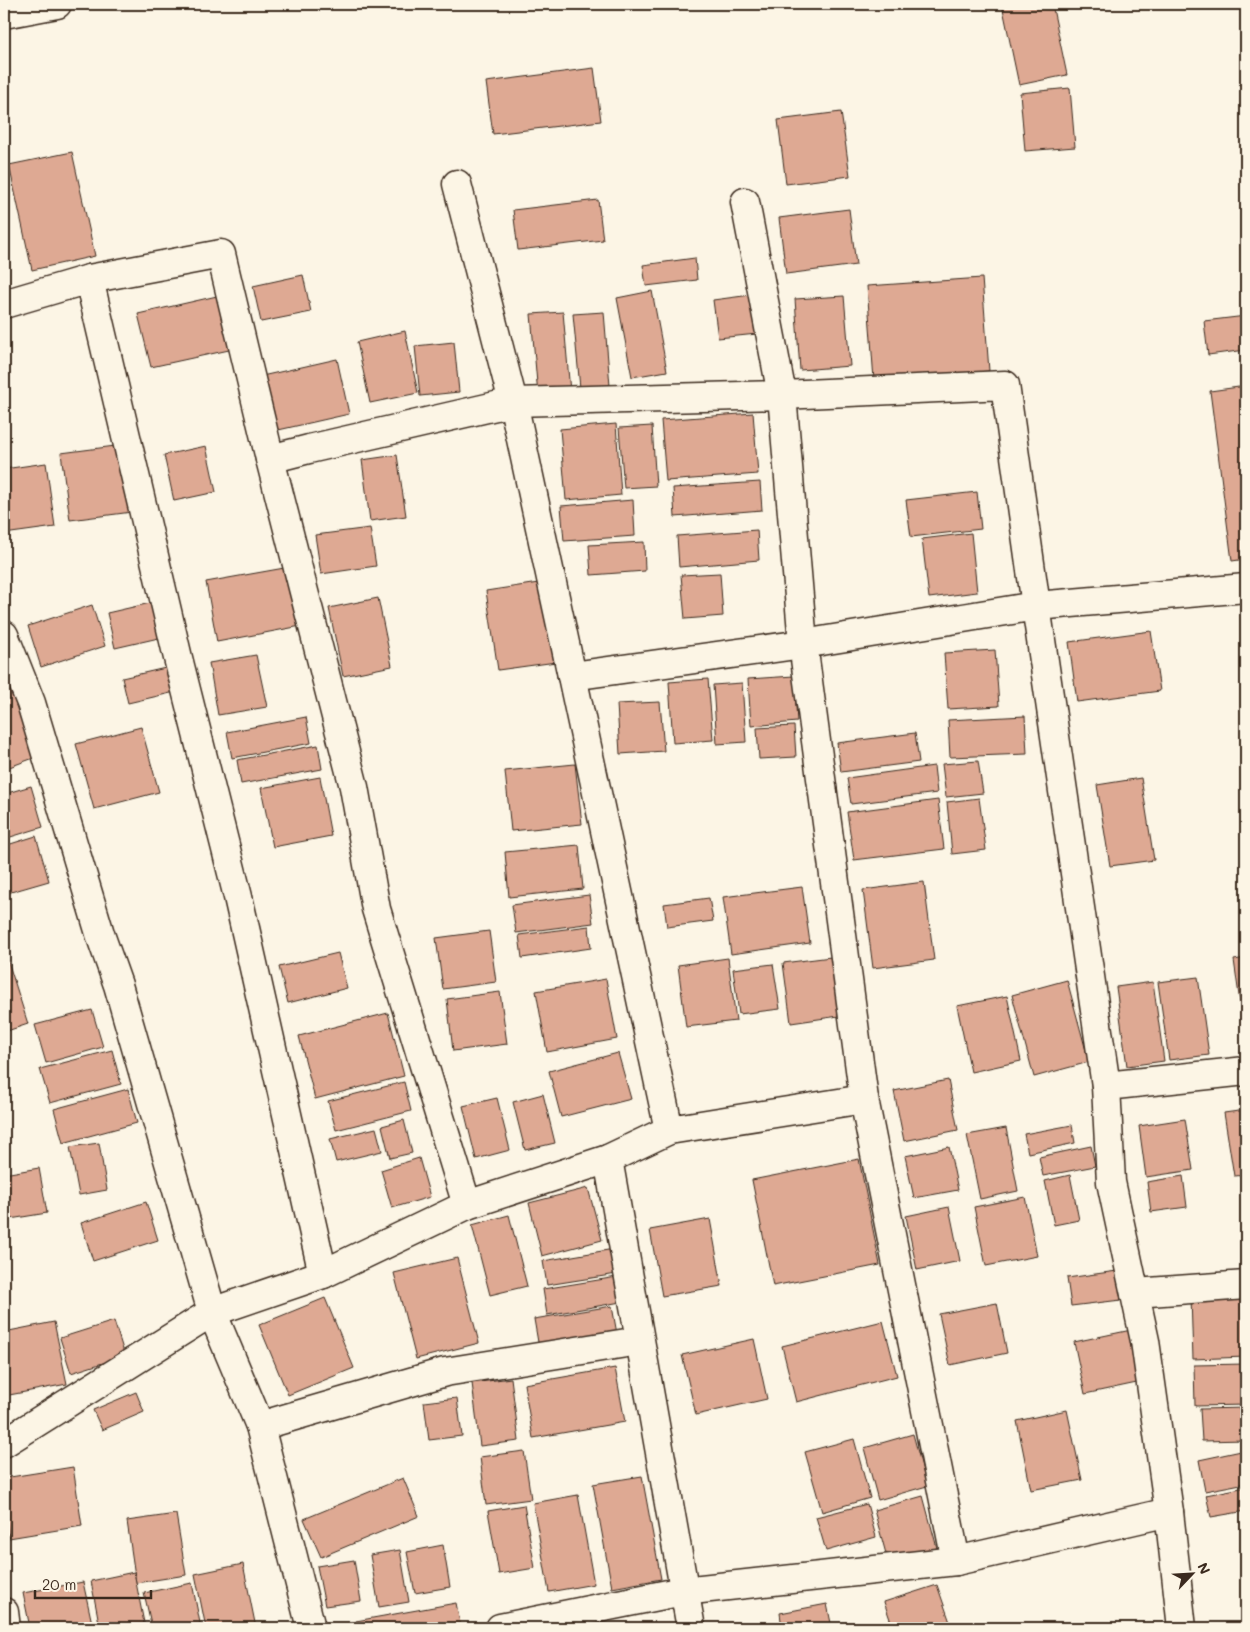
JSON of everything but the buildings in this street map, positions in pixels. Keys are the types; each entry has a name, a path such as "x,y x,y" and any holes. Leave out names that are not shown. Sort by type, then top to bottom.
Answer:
{"street":[{"path":"4,14 57,4"},
{"path":"457,184 513,402 669,1130"},
{"path":"745,202 782,395 803,644 864,1099 956,1562"},
{"path":"4,304 89,279 221,254 270,459 354,787 376,909 467,1206"},
{"path":"89,279 176,648 238,897 323,1274"},
{"path":"270,459 309,448 513,402 782,395 1004,385 1106,1086 1111,1182 1145,1341 1169,1512 1182,1628"},
{"path":"572,676 803,644 1036,606 1246,588"},
{"path":"4,635 31,702 101,937 118,986 212,1312 260,1426 311,1628"},
{"path":"1106,1086 1246,1071"},
{"path":"4,1443 212,1312 323,1274 467,1206 608,1159 669,1130 864,1099"},
{"path":"608,1159 691,1628"},
{"path":"1135,1293 1246,1284"},
{"path":"260,1426 445,1372 639,1341"},
{"path":"500,1628 683,1591 956,1562 1169,1512"},
{"path":"4,1612 6,1628"}]}
